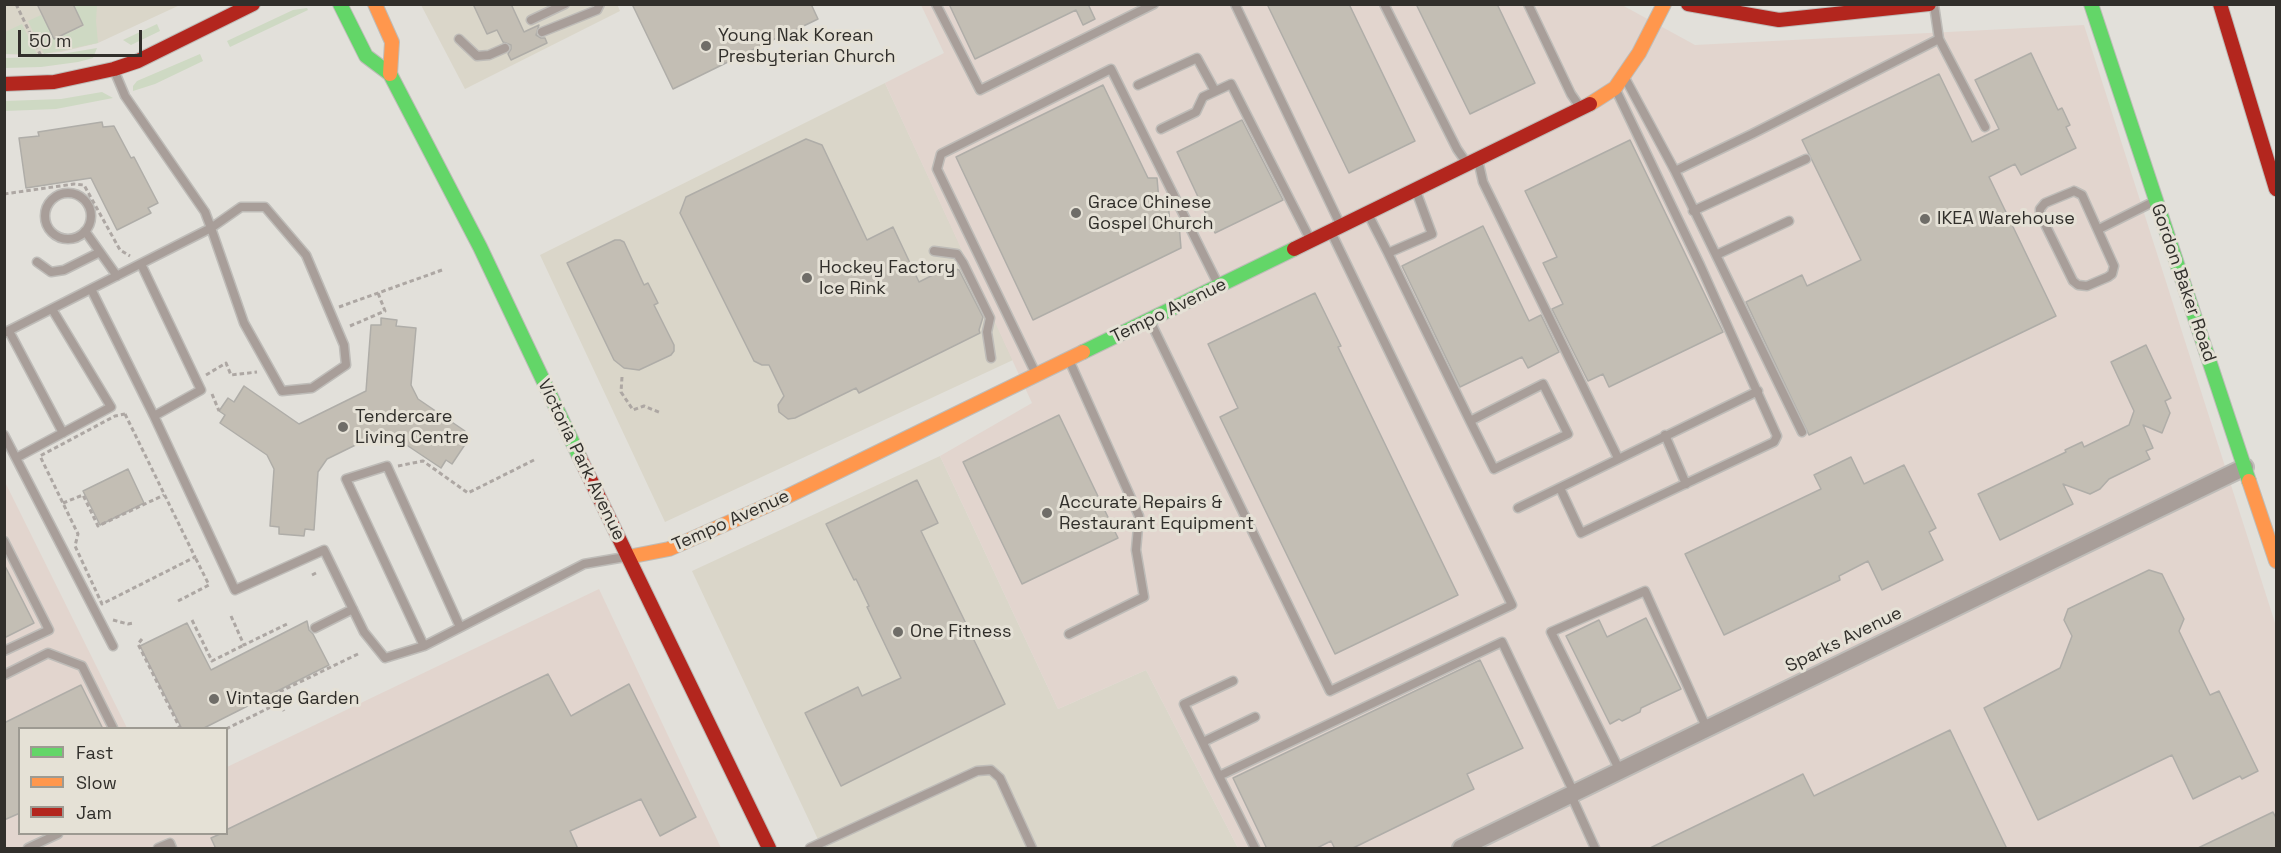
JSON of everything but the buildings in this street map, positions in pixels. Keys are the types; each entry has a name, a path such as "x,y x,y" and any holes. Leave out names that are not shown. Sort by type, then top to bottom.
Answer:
{"main road":[{"path":"4,84 54,82 114,69 138,61 253,4"},
{"name":"Victoria Park Avenue","path":"340,4 366,56 390,74 480,247 769,849"},
{"path":"375,4 392,42 390,74"},
{"name":"Tempo Avenue","path":"628,557 669,549 744,517 1311,243 1582,109 1615,88 1639,53 1664,4"},
{"path":"1688,4 1779,20 1791,15 1929,4"},
{"name":"Gordon Baker Road","path":"2091,4 2277,561"},
{"path":"2220,4 2277,189"}],"street":[{"name":"Sparks Avenue","path":"1461,849 2245,467"}],"lane":[{"path":"531,20 565,4"},
{"path":"542,32 597,10 600,4"},
{"path":"936,4 980,90 1154,4"},
{"path":"1150,320 1330,692 1512,604 1336,230 1235,4"},
{"path":"1384,4 1457,149 1473,163 1484,182 1618,458"},
{"path":"1528,4 1571,94 1582,109"},
{"path":"1934,4 1939,39 1985,127"},
{"path":"459,39 477,56 489,55 505,48"},
{"path":"1675,171 1939,39"},
{"path":"1138,86 1197,58 1215,91"},
{"path":"63,433 7,332 117,276 139,260 211,228 241,207 265,207 306,255 344,345 346,365 312,388 282,391 244,323 211,228 205,212 125,96 114,69"},
{"path":"1037,375 937,169 941,154 1111,69 1219,287"},
{"path":"1623,76 1675,171 1802,432"},
{"path":"1161,129 1196,112 1203,97 1231,84 1311,243"},
{"path":"1560,488 1581,533 1776,440 1775,430 1758,391 1615,88"},
{"path":"1694,211 1806,159"},
{"path":"1388,253 1432,234 1416,190"},
{"path":"2077,191 2082,195 2099,229 2114,261 2114,270 2108,277 2087,286 2078,285 2073,281 2041,217 2040,209 2045,203 2077,191"},
{"path":"69,193 83,199 90,211 89,225 85,231 71,239 56,236 46,224 46,208 50,201 56,196 69,193"},
{"path":"2099,229 2155,201"},
{"path":"1368,214 1388,253 1470,421 1494,469 1568,434 1543,384 1470,421"},
{"path":"1716,255 1789,221"},
{"path":"85,231 117,276"},
{"path":"934,251 957,254 963,263 990,318 987,332 991,358"},
{"path":"37,262 51,272 64,270 100,252"},
{"path":"139,260 201,390 154,416"},
{"path":"91,289 154,416 235,590 324,550 364,632 386,658 424,646 584,564 628,557"},
{"path":"16,458 111,407 52,309"},
{"path":"1069,360 1139,516 1136,550 1144,597 1069,634"},
{"path":"1518,508 1758,391"},
{"path":"4,435 113,645"},
{"path":"1665,435 1686,484"},
{"path":"424,646 346,479 387,466 460,627"},
{"path":"4,541 49,630 4,651"},
{"path":"1620,771 1551,632 1645,591 1707,729"},
{"path":"315,628 353,609"},
{"path":"1219,776 1502,642 1595,849"},
{"path":"4,675 48,653 82,666 112,727"},
{"path":"1233,681 1184,704 1255,849"},
{"path":"1203,742 1255,717"},
{"path":"810,849 977,771 991,770 1000,778 1032,849"},
{"path":"28,849 56,835"},
{"path":"158,849 171,846"}],"path":[{"path":"16,4 41,56"},
{"path":"4,194 74,184 84,185 120,250 139,260"},
{"path":"330,310 442,270"},
{"path":"350,326 385,311 378,293"},
{"path":"208,384 205,375 226,363 231,375 270,370"},
{"path":"622,377 621,392 633,410 644,405 661,413"},
{"path":"212,393 219,411"},
{"path":"106,611 75,546 78,534 40,456 115,416 125,414 209,585 178,601"},
{"path":"388,468 423,461 468,493 534,460"},
{"path":"63,504 83,495 98,526 164,495"},
{"path":"53,496 60,497"},
{"path":"102,604 195,557"},
{"path":"231,616 244,645"},
{"path":"111,618 118,623 134,623"},
{"path":"192,621 212,661 289,623"},
{"path":"142,639 138,644 179,727"},
{"path":"284,711 275,694 358,654"},
{"path":"228,728 279,703"}],"shaded area":[{"path":"617,4 620,11 465,89 421,5"},
{"path":"4,5 180,5 98,43 61,52 24,55 5,54"},
{"path":"921,5 1622,5 1695,45 2084,25 2276,626 2276,848 1238,848 1146,670 1058,709 940,456 1032,403 885,83 944,53"},
{"path":"885,83 1013,360 665,522 540,255"},
{"path":"940,456 1058,709 1146,670 1238,848 822,848 692,571"},
{"path":"4,480 127,727 18,727 18,835 228,835 228,767 599,589 721,848 5,848"}],"green space":[{"path":"74,5 97,5 98,43 44,54 28,21 41,15 55,39 84,26"},
{"path":"307,8 308,10 230,47 227,41 293,10"},
{"path":"22,24 37,54 5,54 5,32"},
{"path":"157,24 160,31 131,45 123,40"},
{"path":"97,48 93,58 78,62 41,67 5,68 5,58 44,57"},
{"path":"200,54 203,61 155,84 133,91 133,86 137,81"},
{"path":"102,92 113,98 56,109 5,111 5,101 61,99"}],"traffic: fast":[{"path":"340,4 366,56 390,74 480,247 580,458"},
{"path":"2091,4 2249,481"},
{"path":"1083,352 1294,249"}],"traffic: slow":[{"path":"375,4 392,42 390,74"},
{"path":"1590,104 1615,88 1639,53 1664,4"},
{"path":"628,557 669,549 782,499 1083,352"},
{"path":"2249,481 2276,561"}],"traffic: jam":[{"path":"4,84 54,82 114,69 138,61 253,4"},
{"path":"1688,4 1779,20 1929,4"},
{"path":"2220,4 2276,189"},
{"path":"1294,249 1590,104"},
{"path":"580,458 769,848"}],"place":[{"name":"Young Nak Korean Presbyterian Church","path":"706,46"},
{"name":"Grace Chinese Gospel Church","path":"1076,213"},
{"name":"IKEA Warehouse","path":"1925,219"},
{"name":"Hockey Factory Ice Rink","path":"807,278"},
{"name":"Tendercare Living Centre","path":"343,427"},
{"name":"Accurate Repairs & Restaurant Equipment","path":"1047,513"},
{"name":"One Fitness","path":"898,632"},
{"name":"Vintage Garden","path":"214,699"}]}
